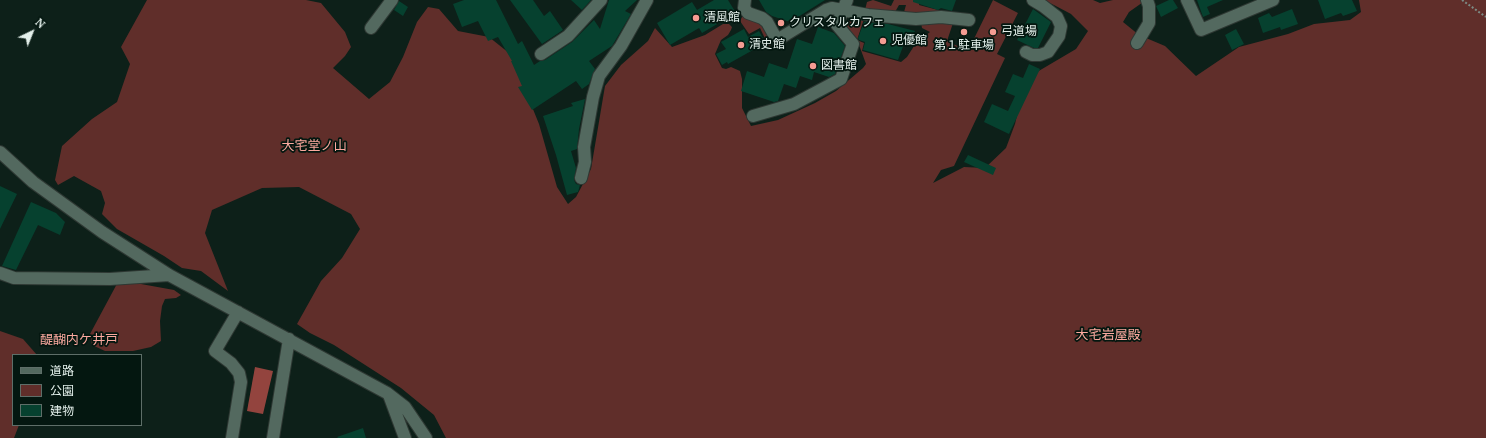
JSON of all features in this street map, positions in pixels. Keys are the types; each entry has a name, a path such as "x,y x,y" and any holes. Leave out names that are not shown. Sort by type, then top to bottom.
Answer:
{"street":[{"path":"371,28 392,0"},
{"path":"541,54 568,36 601,0"},
{"path":"581,178 585,162 584,148 593,97 599,76 621,46 647,0"},
{"path":"745,0 744,8 748,12 762,18 767,22 777,40 826,10 845,5 868,15 916,18 941,17 969,20"},
{"path":"1026,52 1032,55 1040,55 1048,52 1059,36 1061,26 1057,17 1033,0"},
{"path":"1137,44 1149,23 1150,6 1147,0"},
{"path":"1187,0 1201,30 1273,0"},
{"path":"753,116 794,104 841,79 854,44 837,25 845,5"},
{"path":"0,152 33,182 102,232 169,275 387,393 405,407 426,438"},
{"path":"0,273 14,278 110,279 169,275"},
{"path":"232,438 241,382 238,373 231,363 215,351 238,312"},
{"path":"273,438 289,339"},
{"path":"387,393 405,438"}],"path":[{"path":"1462,0 1486,17"}],"green space":[{"path":"147,0 306,0 321,3 345,32 351,47 345,56 333,68 369,99 390,82 403,57 417,22 428,7 439,9 458,31 489,37 514,57 539,124 557,187 568,204 576,197 591,169 605,86 621,65 648,41 655,28 672,47 705,35 723,24 729,24 732,27 728,35 721,40 715,54 722,68 726,69 731,67 740,71 742,79 742,108 751,126 778,120 815,103 836,91 863,68 866,64 858,42 846,29 847,23 851,17 864,19 857,40 864,43 862,51 901,62 907,57 916,43 930,32 922,28 921,23 928,19 953,23 947,41 968,51 993,0 1018,13 997,54 1005,58 954,166 941,170 933,183 964,167 985,168 1006,148 1015,124 1020,103 1037,72 1076,49 1088,31 1071,14 1042,0 1093,0 1100,3 1113,0 1146,0 1129,12 1123,22 1139,35 1165,46 1196,76 1239,47 1288,34 1314,24 1350,20 1361,12 1359,0 1486,0 1486,438 446,438 434,415 401,388 334,345 310,333 297,324 321,281 342,258 360,229 351,214 299,187 262,188 212,210 205,233 228,291 201,271 182,268 117,229 102,214 105,203 101,191 74,176 58,185 55,180 62,146 92,119 117,102 130,64 121,47"},
{"path":"873,0 891,6 894,0 920,0 919,5 953,14 904,12 906,5 899,5 895,12 865,10 867,2"},
{"path":"748,15 761,21 773,43 769,47 760,28 749,34 740,21 742,17"},
{"path":"119,280 174,290 181,295 176,298 165,299 162,306 160,321 161,341 151,347 133,351 105,351 92,345 90,334"},
{"path":"0,331 23,339 36,354 12,354 12,426 19,426 14,438 0,438"}],"shaded area":[{"path":"255,367 273,371 263,414 247,411"}],"building":[{"path":"464,0 496,0 518,44 522,41 534,65 545,60 572,42 594,20 600,29 609,0 637,0 625,11 631,14 612,46 589,61 595,69 589,84 582,89 576,81 532,110 518,87 522,86 512,61 498,37 488,41 478,21 462,27 453,4"},
{"path":"510,0 533,0 544,16 550,11 563,30 542,44"},
{"path":"571,0 591,0 582,10"},
{"name":"清風館","path":"714,0 728,0 736,13 702,33 699,28 670,45 657,23 692,2 697,10"},
{"name":"クリスタルカフェ","path":"759,0 825,0 790,22 772,16 766,12"},
{"path":"913,0 956,0 952,11 941,8 938,10 913,2"},
{"path":"1169,0 1173,0 1178,8 1161,17 1156,6"},
{"path":"1197,0 1223,0 1207,7 1210,14 1203,17"},
{"path":"1318,0 1352,0 1357,11 1343,16 1341,13 1325,19"},
{"path":"399,1 408,7 403,16 394,10"},
{"path":"1033,9 1051,22 1038,48 1034,48 1017,40"},
{"path":"1292,9 1298,24 1281,30 1280,27 1263,33 1258,18 1269,13 1272,17"},
{"name":"児優館","path":"864,22 888,24 915,31 911,40 908,38 907,42 905,41 898,60 863,50 865,42 859,40 858,38"},
{"name":"図書館","path":"818,27 834,33 845,46 835,74 829,77 814,72 812,80 800,76 796,88 784,84 778,101 774,102 741,91 747,71 764,77 769,63 787,69 797,39 812,44"},
{"name":"清史館","path":"744,29 748,37 759,31 765,42 728,64 727,62 722,65 716,54 726,49 721,42"},
{"path":"1236,29 1244,44 1232,50 1225,35"},
{"path":"1029,64 1040,69 1009,134 984,122 992,104 1008,111 1015,96 1005,92 1013,74 1023,78"},
{"path":"585,99 577,149 571,151 576,168 574,180 576,184 580,185 578,192 567,195 543,116 573,106 571,103"},
{"path":"968,155 996,168 993,175 964,162"},
{"path":"0,186 17,194 0,229"},
{"path":"31,202 56,213 65,222 60,235 38,225 16,270 2,266"},
{"path":"363,428 366,438 337,437"}],"place":[{"name":"清風館","path":"696,18"},
{"name":"クリスタルカフェ","path":"781,23"},
{"name":"第１駐車場","path":"964,32"},
{"name":"弓道場","path":"993,32"},
{"name":"児優館","path":"883,41"},
{"name":"清史館","path":"741,45"},
{"name":"図書館","path":"813,66"}],"district":[{"name":"大宅堂ノ山","path":"314,146"},
{"name":"大宅岩屋殿","path":"1108,335"},
{"name":"醍醐内ケ井戸","path":"79,340"}]}
